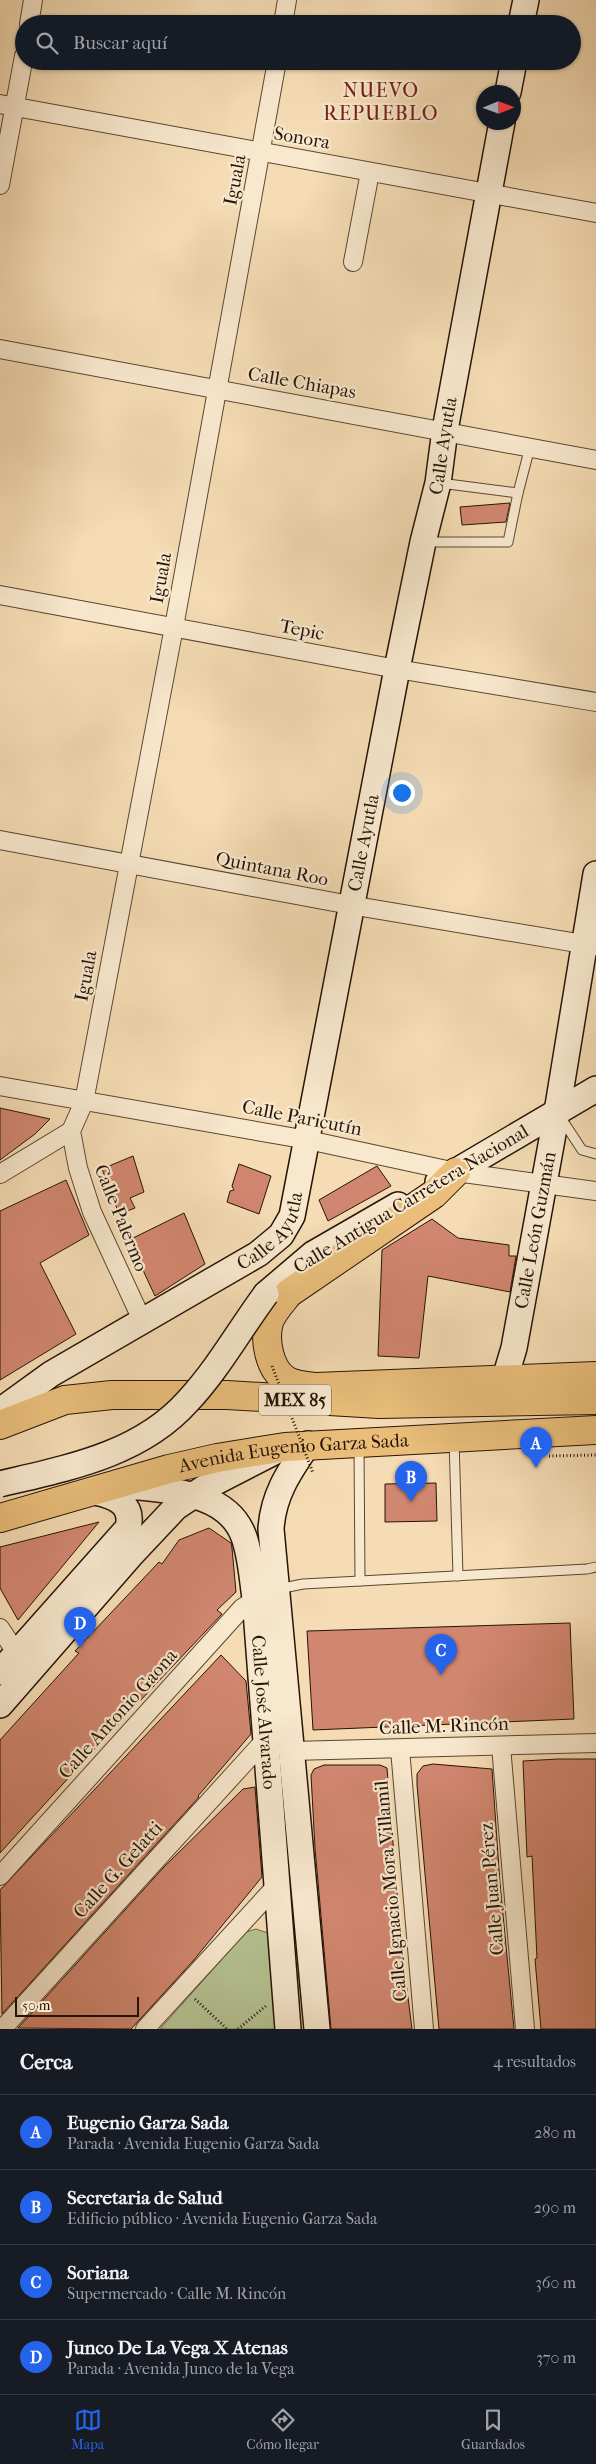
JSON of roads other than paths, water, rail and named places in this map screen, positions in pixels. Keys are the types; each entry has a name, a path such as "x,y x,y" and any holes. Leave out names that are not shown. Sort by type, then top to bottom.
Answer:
{"highway":[{"path":"456,1172 434,1194 295,1289 277,1308 269,1322 268,1335 271,1360 284,1379 304,1386 350,1386 596,1376"},
{"path":"434,1403 499,1379"},
{"path":"350,1386 379,1404"},
{"name":"Avenida Eugenio Garza Sada","path":"0,1425 64,1400 112,1395 227,1395 379,1404 596,1400"},
{"name":"Avenida Eugenio Garza Sada","path":"0,1518 121,1485 169,1469 217,1458 297,1446 596,1430"},
{"path":"466,1436 518,1446 596,1447"}],"street":[{"path":"31,15 34,0"},
{"path":"284,15 287,0"},
{"path":"523,15 526,0"},
{"path":"0,185 7,106 19,70"},
{"name":"Iguala","path":"84,1102 174,627 276,70"},
{"path":"509,85 512,70"},
{"name":"Sonora","path":"7,106 596,213"},
{"name":"Calle Ayutla","path":"0,1411 51,1374 258,1254 281,1236 292,1216 397,669 423,542 438,482 444,430 500,130"},
{"path":"353,262 370,172"},
{"name":"Calle Chiapas","path":"0,349 444,430 596,460"},
{"name":"Tepic","path":"0,595 397,669 596,702"},
{"name":"Quintana Roo","path":"0,840 350,906 590,945"},
{"name":"Calle León Guzmán","path":"499,1379 514,1348 590,945 596,874"},
{"name":"Calle Paricutín","path":"0,1086 308,1140 456,1172 544,1183 596,1192"},
{"name":"Calle Antigua Carretera Nacional","path":"0,1484 105,1456 142,1439 159,1428 188,1402 205,1381 266,1294 313,1254 456,1172 596,1088"},
{"path":"0,1174 70,1131 84,1102"},
{"name":"Calle Palermo","path":"70,1131 78,1168 92,1212 142,1320"},
{"path":"0,1672 23,1662 164,1519 191,1496 297,1446"},
{"name":"Calle José Alvarado","path":"288,2029 266,1739 265,1594 273,1508 297,1446"},
{"name":"Calle José Alvarado","path":"121,1485 191,1496 216,1503 237,1522 265,1594 292,1751 316,2029"},
{"path":"0,1705 23,1662 128,1528 129,1516 122,1502 109,1495 95,1492"},
{"path":"164,1519 203,1515 237,1522"},
{"name":"Calle Antonio Gaona","path":"0,1876 242,1608 265,1594"},
{"path":"0,1628 23,1662"},
{"name":"Calle G. Gelatti","path":"0,2028 266,1739"},
{"name":"Calle M. Rincón","path":"292,1751 596,1743"},
{"name":"Calle Juan Pérez","path":"501,1746 526,2029"},
{"name":"Calle Ignacio Mora Villamil","path":"400,1749 424,2029"},
{"path":"273,1824 298,1823"},
{"path":"145,2029 278,1884"}],"lane":[{"path":"423,542 508,542 530,447"},
{"path":"438,482 518,493"},
{"path":"557,1112 582,1150 596,1154"},
{"path":"458,1576 466,1436"},
{"path":"359,1442 360,1581"},
{"path":"265,1594 303,1584 596,1567"}],"place":[{"name":"Eugenio Garza Sada","path":"536,1468"},
{"name":"Secretaria de Salud","path":"411,1502"},
{"name":"Junco De La Vega X Atenas","path":"80,1648"},
{"name":"Soriana","path":"441,1675"}],"district":[{"name":"NUEVO REPUEBLO","path":"381,102"}]}
